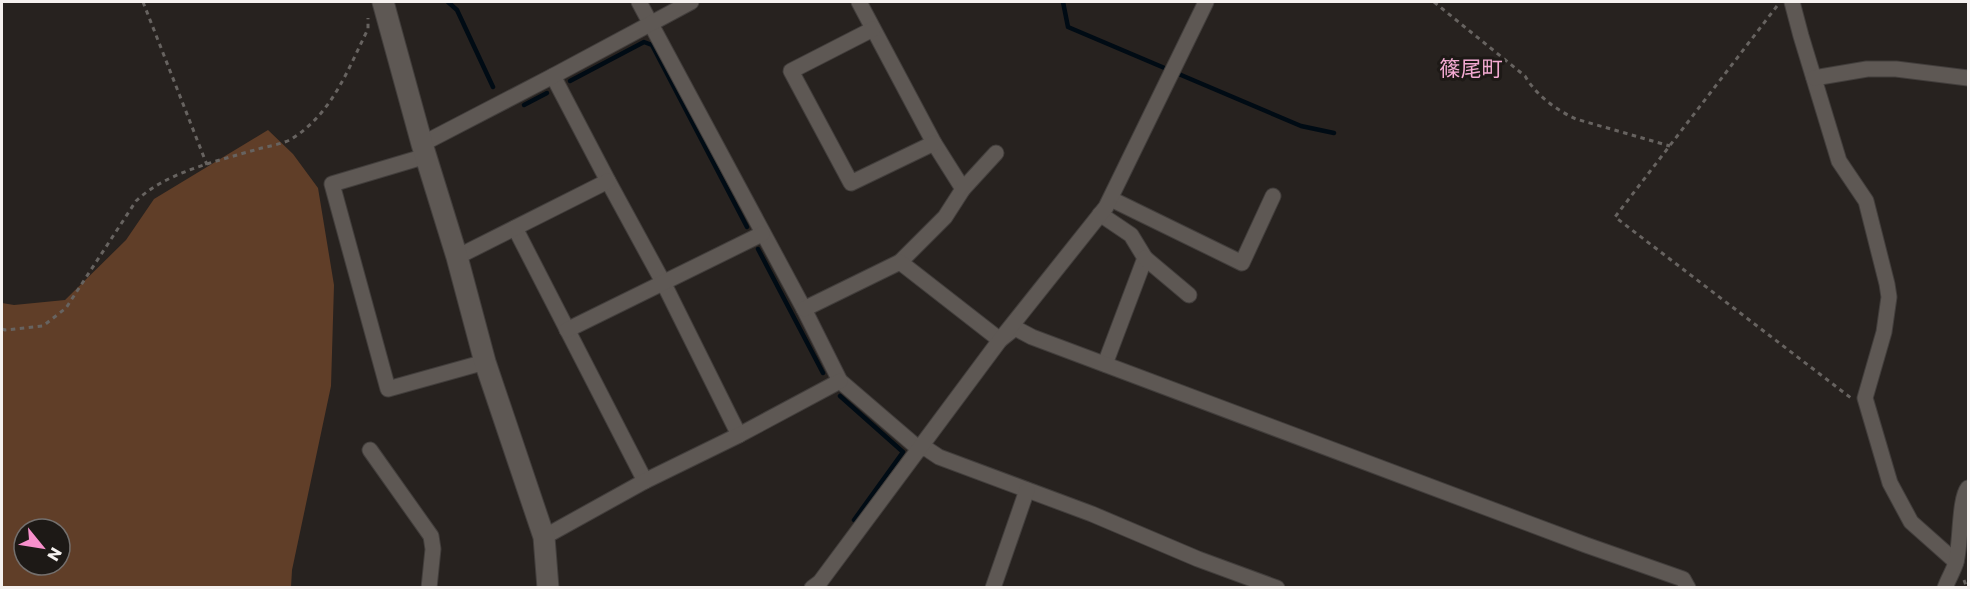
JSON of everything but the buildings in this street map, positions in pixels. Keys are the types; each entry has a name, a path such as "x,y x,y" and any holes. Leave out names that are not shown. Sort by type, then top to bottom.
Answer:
{"street":[{"path":"639,2 804,309 840,381 918,448 927,449 939,456 1092,514 1198,559 1277,588"},
{"path":"485,362 388,389 332,184 424,150 553,76 691,2"},
{"path":"859,2 934,143 963,189"},
{"path":"812,588 820,582 1000,340 1111,199 1206,2"},
{"path":"1792,2 1839,161 1866,201 1889,297 1884,332 1865,391 1867,410 1890,483 1906,514 1911,522 1956,562"},
{"path":"375,6 457,256 485,362 544,537 548,588"},
{"path":"873,29 791,71 851,183 934,143"},
{"path":"1814,78 1867,69 1896,69 1968,78"},
{"path":"553,76 663,282 739,435"},
{"path":"804,309 900,262 945,217 963,189 996,153"},
{"path":"457,256 608,182"},
{"path":"1111,199 1242,263 1273,196"},
{"path":"1100,214 1131,235 1145,258 1189,295"},
{"path":"515,228 645,481"},
{"path":"567,330 762,234"},
{"path":"1105,364 1145,258"},
{"path":"900,262 1000,340"},
{"path":"1000,340 1015,328 1586,545 1683,579 1688,588"},
{"path":"544,537 645,481 739,435 840,381"},
{"path":"370,450 431,537 433,549 429,588"},
{"path":"1945,588 1956,562 1964,494 1968,488"},
{"path":"993,588 1027,490"}],"path":[{"path":"143,2 207,165"},
{"path":"1434,2 1525,76 1536,92 1564,113 1576,119 1670,146"},
{"path":"1780,2 1615,217 1867,410"},
{"path":"2,328 5,330 43,326 66,308 136,201 156,184 207,165 292,139 323,113 336,96 368,29 375,6"}],"shaded area":[{"path":"268,130 293,154 318,188 334,285 331,386 292,570 291,587 2,587 2,303 14,305 65,300 126,240 154,199"}],"waterway":[{"path":"448,2 457,10 493,87"},
{"path":"1063,2 1068,27 1301,126 1334,133"},
{"path":"570,81 644,42 652,45 747,227"},
{"path":"524,105 547,93"},
{"path":"758,249 823,373"},
{"path":"840,396 903,452 854,520"}],"district":[{"name":"篠尾町","path":"1471,68"}]}
